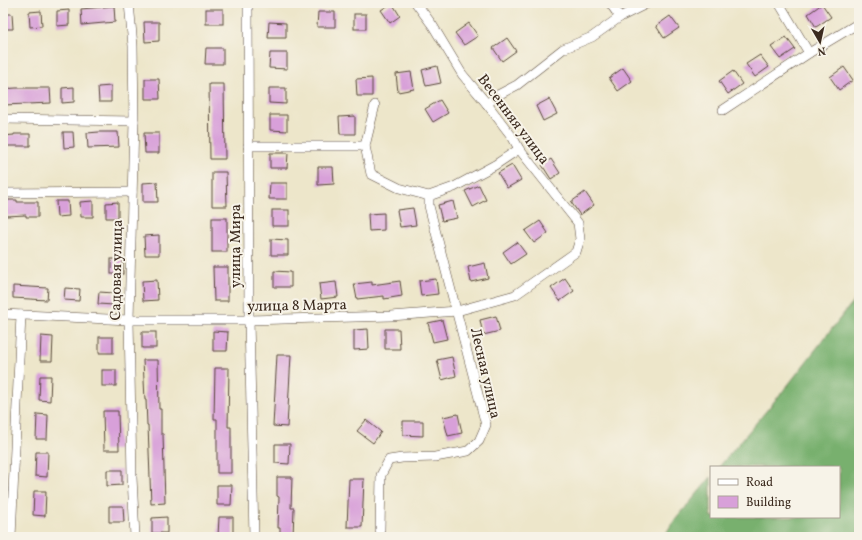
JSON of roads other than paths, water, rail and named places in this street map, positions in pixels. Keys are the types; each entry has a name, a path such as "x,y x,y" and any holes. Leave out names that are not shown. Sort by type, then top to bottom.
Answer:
{"street":[{"name":"Садовая улица","path":"128,3 133,46 134,121 129,320 132,477 135,537"},
{"name":"улица Мира","path":"248,3 249,320 254,537"},
{"name":"Весенняя улица","path":"416,3 462,74 578,223 580,239 576,252"},
{"path":"610,3 620,17"},
{"path":"486,104 498,95 517,85 563,49 592,37 620,17 648,3"},
{"path":"778,3 809,53"},
{"path":"723,110 809,53 859,23"},
{"path":"375,105 365,146 371,174 399,188 429,196 461,184 495,165 519,149"},
{"path":"3,118 134,121"},
{"path":"248,146 365,146"},
{"path":"3,193 132,192"},
{"name":"Лесная улица","path":"380,530 381,475 388,460 435,457 468,451 479,441 486,425 429,206 429,196"},
{"name":"улица 8 Марта","path":"3,314 129,320 249,320 391,316 457,311 516,295 576,252"},
{"path":"11,537 21,315"}]}
